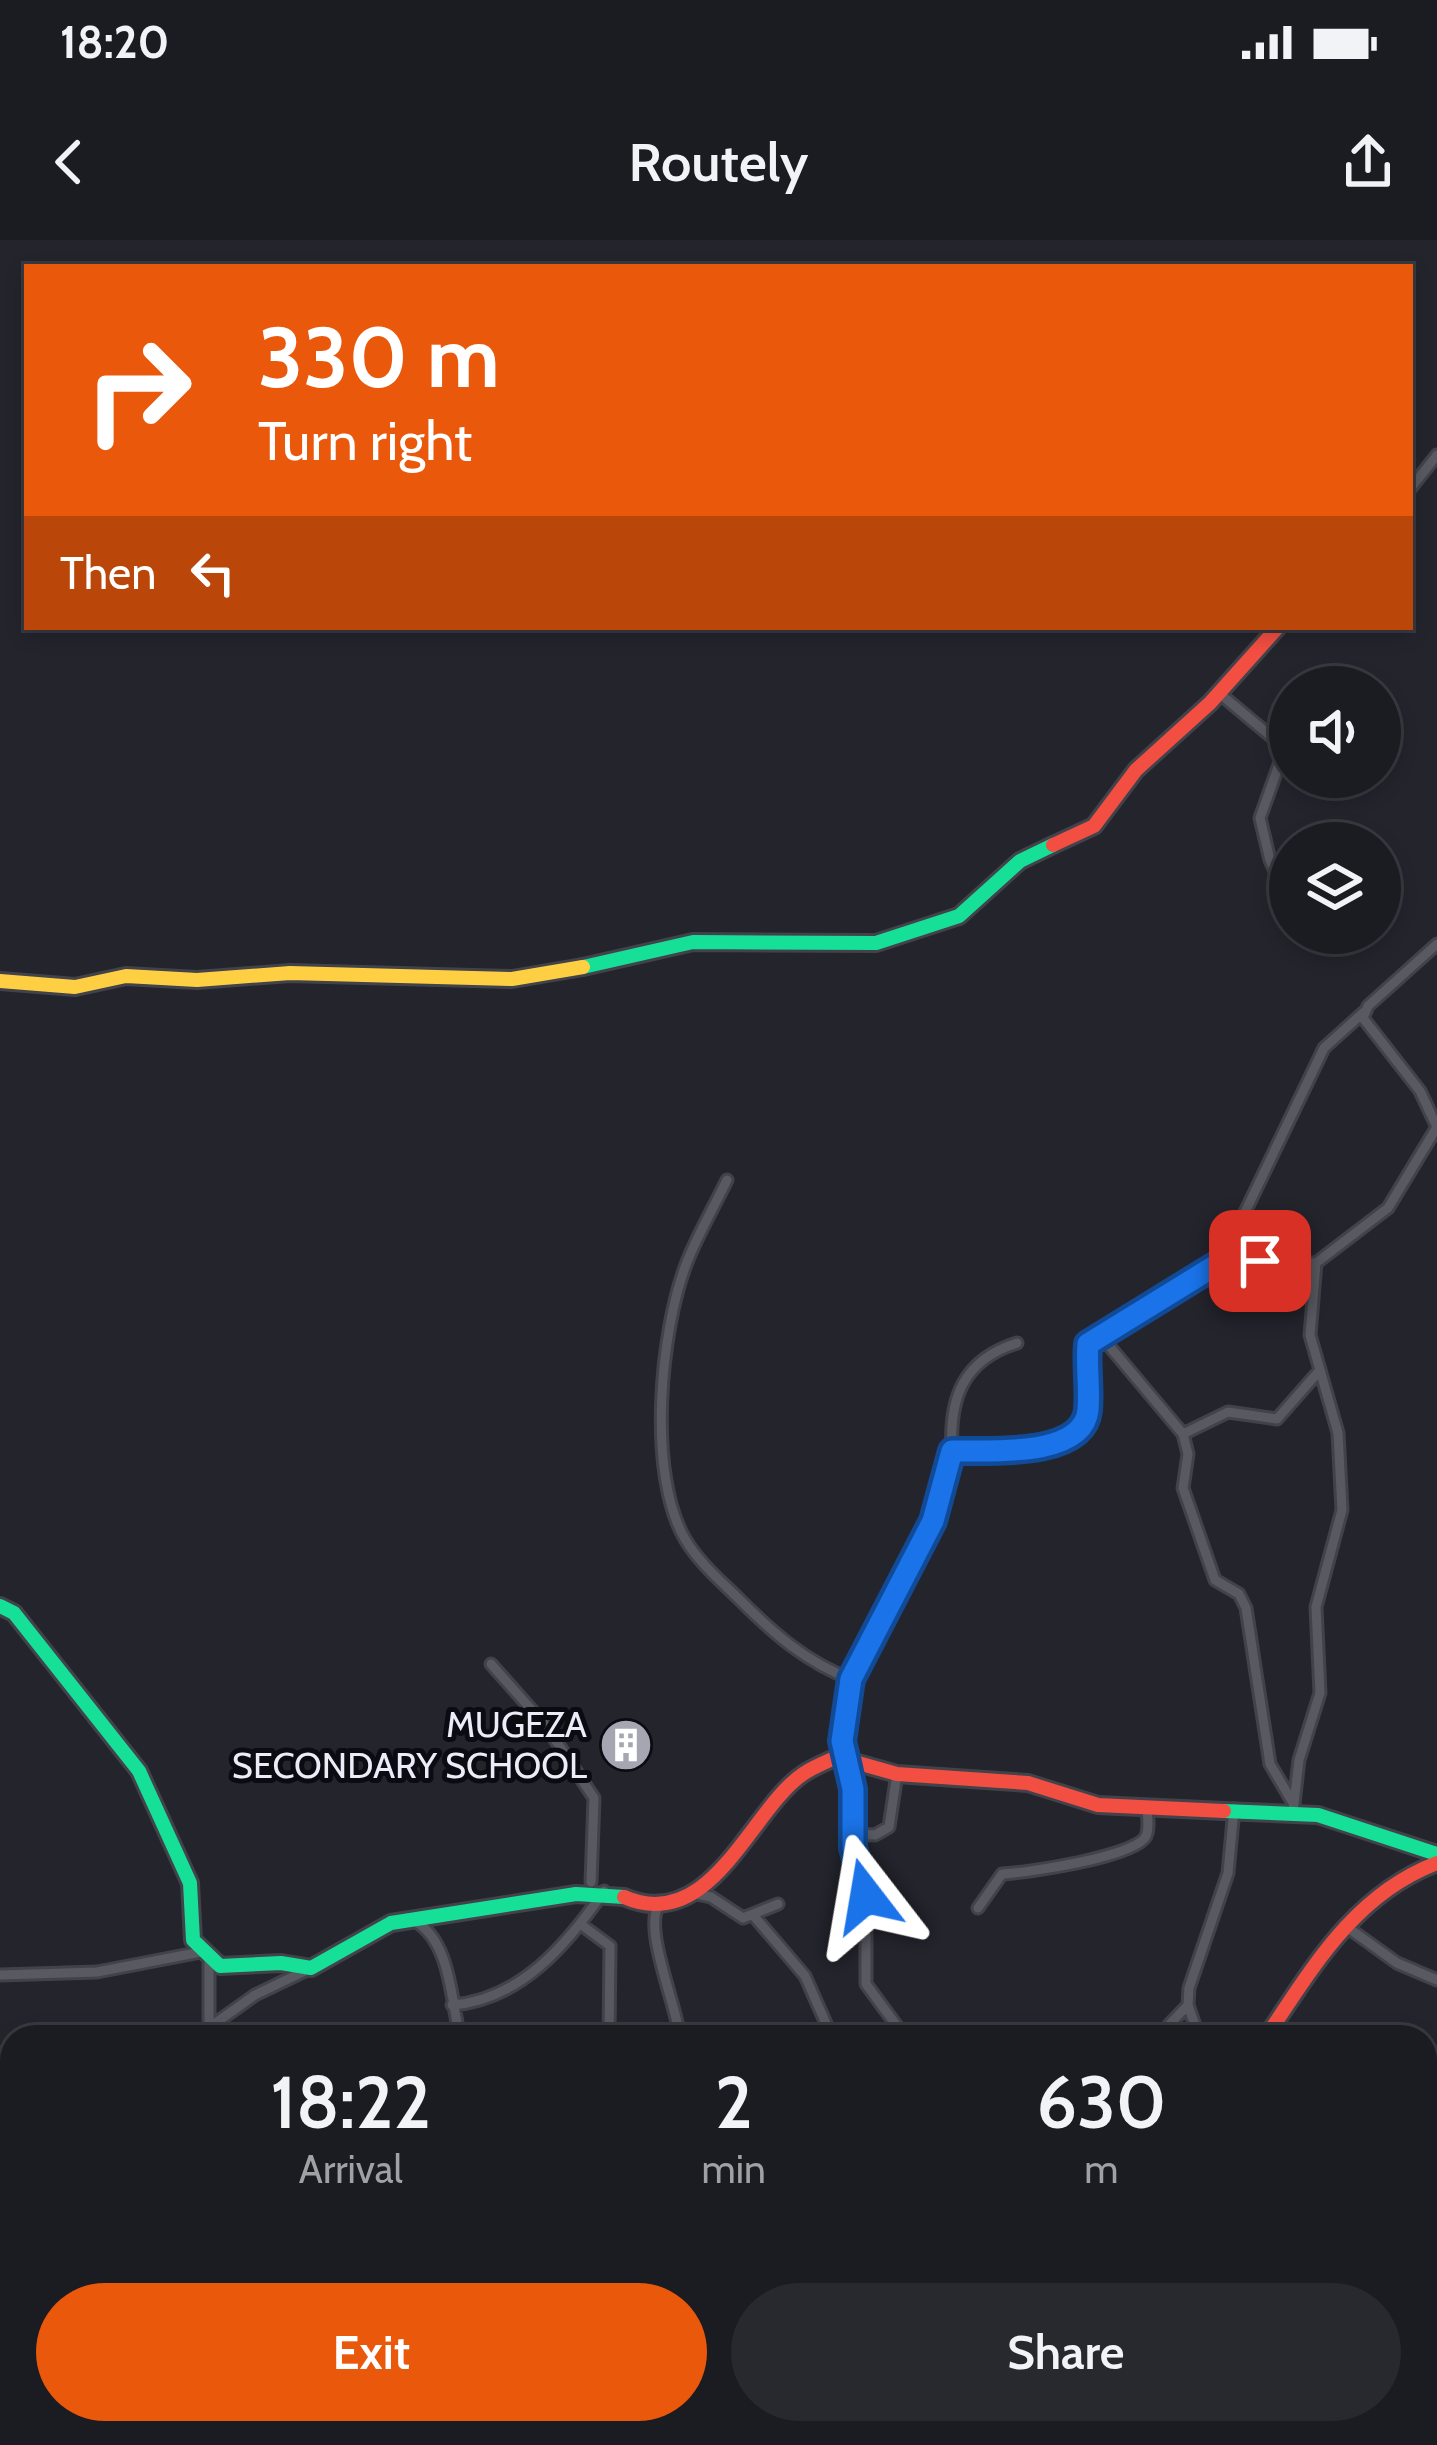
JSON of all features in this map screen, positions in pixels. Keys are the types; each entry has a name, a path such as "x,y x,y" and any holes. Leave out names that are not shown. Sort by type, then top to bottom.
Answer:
{"street":[{"path":"1413,485 1437,455"},
{"path":"0,981 75,988 125,976 163,980 290,973 512,979 623,961 693,942 876,943 959,916 1020,861 1094,826 1136,770 1219,693 1275,630"},
{"path":"1219,693 1285,748 1260,818 1269,856"},
{"path":"1221,1262 1324,1048 1437,944"},
{"path":"952,1451 1035,1449 1075,1432 1088,1414 1088,1344 1100,1335 1221,1262 1316,1263 1388,1208 1437,1127 1412,1079 1367,1029 1364,1012"},
{"path":"727,1180 685,1267 665,1378 661,1451 673,1510 697,1556 753,1614 810,1660 851,1679"},
{"path":"1293,1807 1299,1760 1320,1693 1318,1594 1341,1532 1342,1510 1338,1433 1310,1321 1316,1263"},
{"path":"1100,1335 1183,1434 1188,1511 1215,1580 1239,1594 1246,1608 1270,1764 1293,1807"},
{"path":"893,2025 866,1984 866,1896 852,1834 842,1732 851,1679 933,1521 952,1451 950,1414 965,1378 990,1352 1017,1343"},
{"path":"1183,1434 1228,1412 1276,1419 1320,1370"},
{"path":"0,1606 14,1613 139,1771 190,1883 191,1931 205,1954 220,1966 281,1963 311,1968"},
{"path":"452,2005 479,2004 499,1995 583,1926 597,1887 594,1798 546,1726 491,1664"},
{"path":"205,1954 209,2023 371,1930 410,1919 597,1887 633,1903 659,1905 692,1893 736,1858 800,1775 827,1760 847,1759 897,1774 996,1777 1098,1804 1293,1807 1371,1829 1437,1858"},
{"path":"852,1834 875,1835 889,1827 897,1774"},
{"path":"978,1909 1001,1874 1044,1872 1068,1860 1087,1861 1140,1843 1148,1830 1147,1808"},
{"path":"1195,2025 1188,2005 1197,1959 1228,1874 1234,1809"},
{"path":"1275,2025 1347,1927 1391,1885 1437,1858"},
{"path":"692,1893 711,1897 733,1915 753,1915 778,1904"},
{"path":"659,1905 654,1935 673,1990 678,2025"},
{"path":"753,1915 805,1976 827,2025"},
{"path":"410,1919 423,1926 438,1949 457,2025"},
{"path":"583,1926 610,1946 609,2025"},
{"path":"1347,1927 1397,1963 1437,1980"},
{"path":"0,1976 97,1972 205,1954"},
{"path":"1169,2025 1188,2005"}],"traffic: fast":[{"path":"583,967 693,942 876,943 959,916 1020,861 1053,845"},
{"path":"0,1606 14,1613 139,1771 190,1883 193,1940 220,1966 281,1963 311,1968 391,1923 576,1894 624,1897"},
{"path":"1224,1811 1318,1815 1437,1854"}],"traffic: slow":[{"path":"0,981 75,987 126,976 197,980 290,973 512,979 583,967"}],"traffic: jam":[{"path":"1053,845 1094,826 1136,770 1210,703 1275,630"},
{"path":"624,1897 655,1904 681,1899 705,1884 784,1791 807,1771 837,1757 897,1774 1028,1783 1098,1805 1224,1811"},
{"path":"1274,2025 1319,1959 1359,1913 1382,1893 1437,1863"}],"place":[{"name":"MUGEZA SECONDARY SCHOOL","path":"626,1745"}],"route":[{"path":"866,1896 853,1848 853,1789 842,1741 851,1679 933,1521 952,1451 1035,1449 1075,1432 1088,1414 1088,1344 1221,1262 1260,1261"}]}
